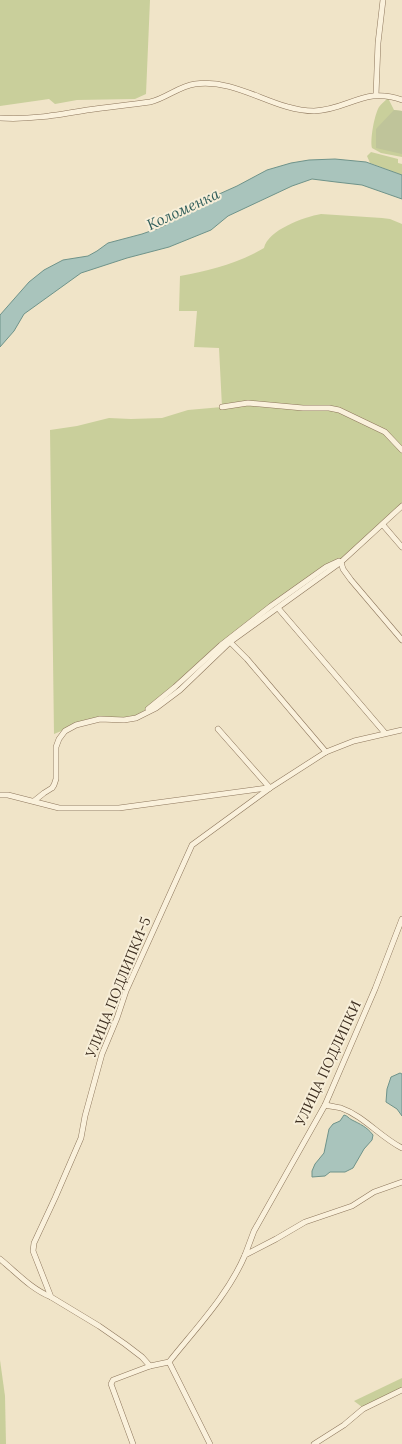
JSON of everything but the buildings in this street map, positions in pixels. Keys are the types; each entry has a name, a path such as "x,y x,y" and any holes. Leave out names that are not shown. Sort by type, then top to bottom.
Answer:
{"street":[{"path":"376,95 378,43 383,0"},
{"path":"0,118 34,118 151,102 194,84 210,83 236,88 289,108 305,111 328,109 376,95 395,97 402,100"},
{"path":"222,407 248,404 303,408 329,408 339,410 386,432 402,450"},
{"path":"34,801 54,785 56,779 56,747 59,739 65,732 76,725 100,719 124,720 136,718 156,708 180,690 230,642 346,558 402,506"},
{"path":"383,525 402,547"},
{"path":"136,718 175,688 221,645 271,606 326,567 346,558"},
{"path":"341,562 343,568 352,580 402,640"},
{"path":"278,608 385,733"},
{"path":"230,642 247,659 326,752"},
{"path":"218,729 270,788"},
{"name":"УЛИЦА ПОДЛИПКИ-5","path":"50,1297 33,1251 34,1243 81,1138 85,1116 102,1054 117,1018 126,991 192,845 270,788 326,752 354,741 402,730"},
{"path":"0,795 34,801 60,808 118,808 270,788"},
{"name":"УЛИЦА ПОДЛИПКИ","path":"169,1362 224,1294 240,1267 254,1231 325,1105 375,989 402,919"},
{"path":"325,1105 341,1108 353,1114 402,1148"},
{"path":"245,1255 305,1222 352,1206 374,1192 402,1182"},
{"path":"0,1259 43,1294 120,1340 150,1366"},
{"path":"133,1444 111,1384 114,1380 150,1366 169,1362 210,1444"},
{"path":"314,1444 344,1425 363,1409 402,1390"}],"green space":[{"path":"0,0 150,0 146,94 135,99 77,100 55,104 49,99 0,106"},
{"path":"388,98 394,110 402,111 402,157 381,153 372,148 374,122 379,107"},
{"path":"394,110 402,111 402,154 376,148 376,129"},
{"path":"371,152 398,159 398,163 402,164 402,175 370,163 367,156"},
{"path":"321,214 382,218 390,219 402,224 402,506 361,545 230,642 180,690 133,717 100,719 76,725 54,734 50,430 77,426 109,418 162,418 188,410 222,407 219,348 194,347 197,311 179,311 180,276 213,269 244,258 264,248 267,241 279,230 297,221"},
{"path":"0,1360 5,1396 6,1444 0,1444"},
{"path":"402,1378 402,1388 362,1407 354,1401"}],"water":[{"path":"335,159 366,162 402,175 402,199 362,185 312,179 292,186 228,216 211,230 169,247 127,258 81,273 24,314 14,331 0,347 0,315 29,282 44,270 63,260 88,256 108,243 162,227 208,199 267,170 291,163 309,160"},
{"path":"400,1073 402,1074 402,1116 397,1109 386,1102 387,1089 391,1077"},
{"path":"344,1115 368,1130 373,1135 372,1140 364,1149 353,1168 345,1172 330,1172 325,1176 312,1177 312,1171 315,1164 324,1153 329,1129 333,1124 340,1121"}],"water label":[{"name":"Коломенка","path":"183,209"}]}
